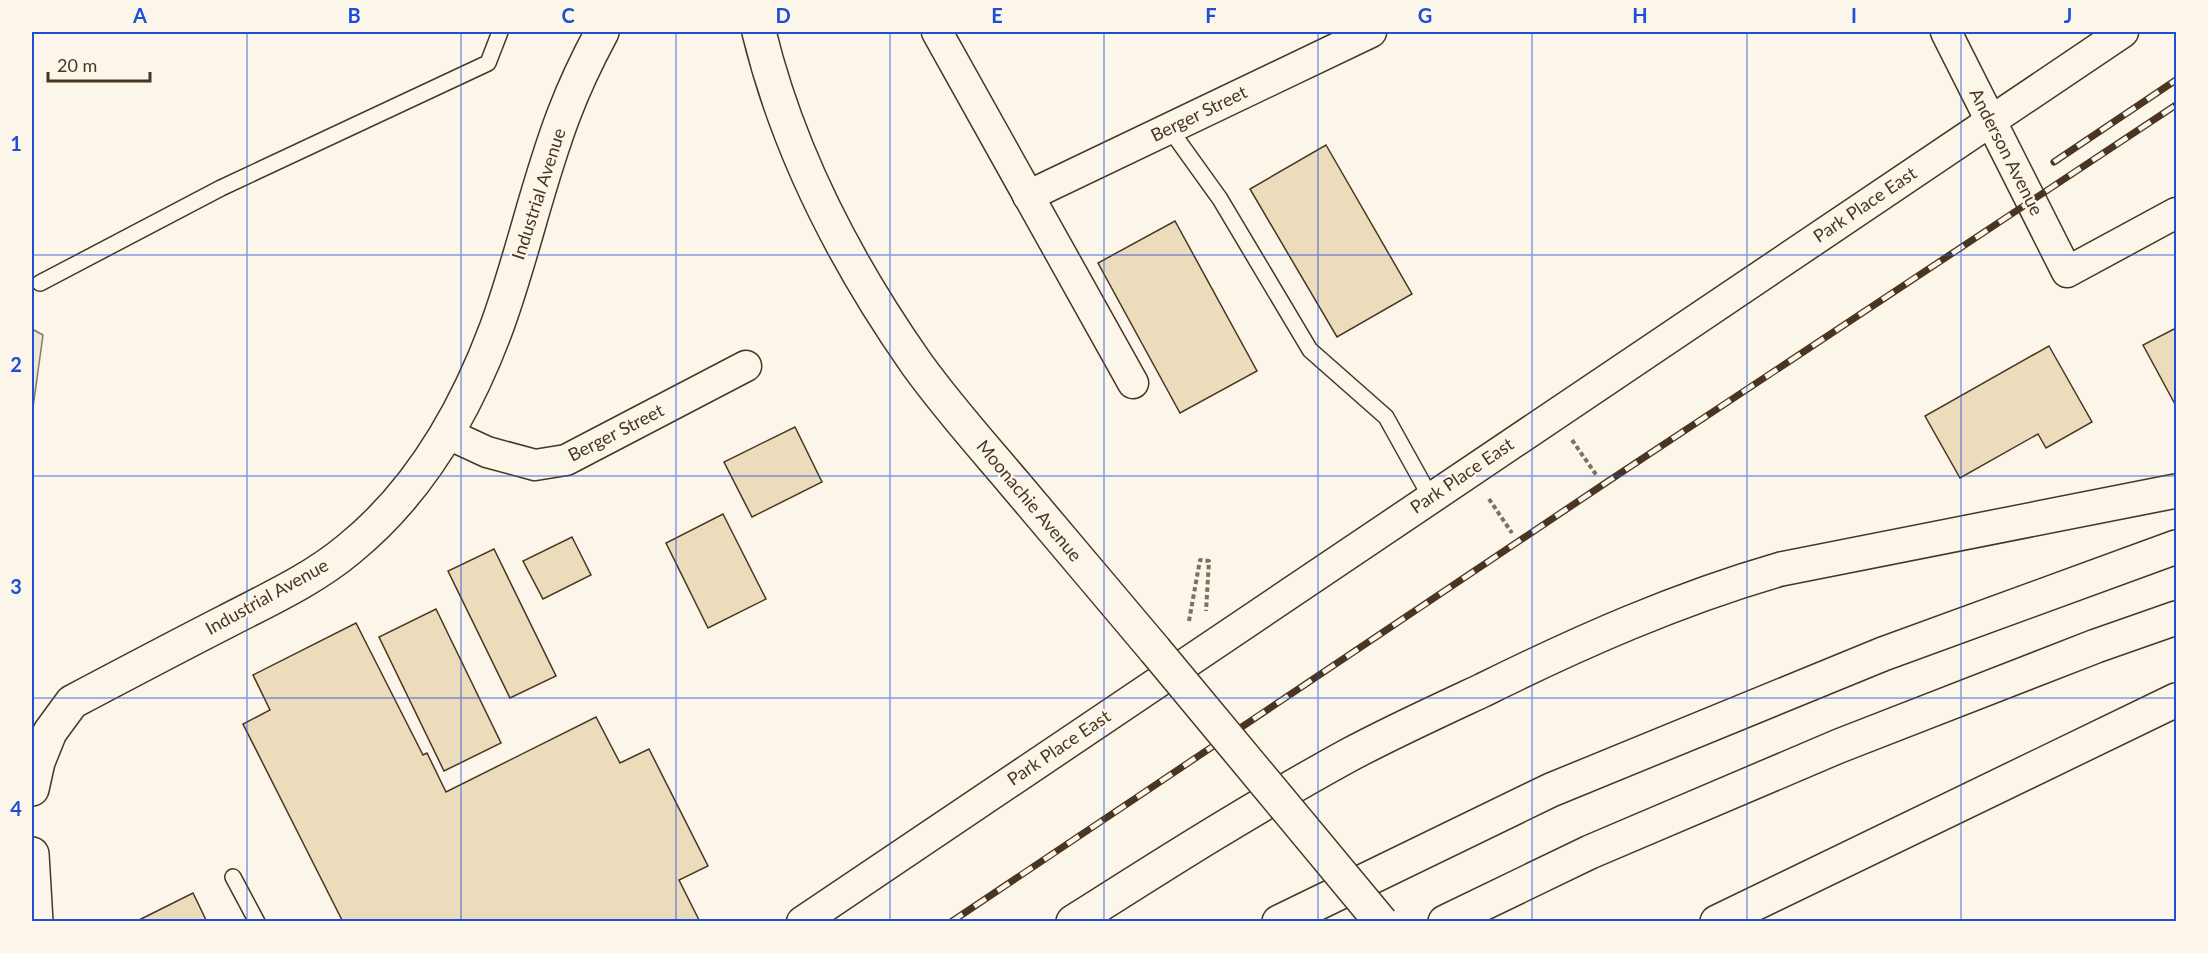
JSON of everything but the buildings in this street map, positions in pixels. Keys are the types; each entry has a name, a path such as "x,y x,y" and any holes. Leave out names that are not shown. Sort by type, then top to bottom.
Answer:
{"main road":[{"name":"Industrial Avenue","path":"32,789 38,762 50,732 72,702 300,583 349,550 380,522 422,472 474,381 496,329 564,115 602,32"},
{"name":"Moonachie Avenue","path":"759,32 792,136 822,205 874,300 917,364 970,431 1381,921"},
{"path":"1073,921 1276,796 1352,754 1533,665 1656,610 1724,585 1781,569 2176,491"},
{"path":"1279,921 1551,790 1883,654 2176,547"},
{"path":"1444,921 1590,852 1839,746 2096,646 2176,618"},
{"path":"1717,921 2176,700"},
{"path":"32,854 36,921"}],"street":[{"path":"937,32 1133,383"},
{"name":"Berger Street","path":"1028,196 1371,32"},
{"name":"Anderson Avenue","path":"1946,32 2067,272 2176,213"},
{"name":"Park Place East","path":"802,921 2123,32"},
{"name":"Berger Street","path":"446,433 487,453 535,465 566,460 746,366"}],"lane":[{"path":"40,283 221,188 488,63 500,32"},
{"path":"1169,128 1220,199 1310,350 1386,417 1431,498"},
{"path":"233,877 256,921"}],"path":[{"path":"1568,433 1597,477"},
{"path":"1485,493 1512,533"},
{"path":"1190,617 1200,560 1209,561 1205,620"}],"shaded area":[{"path":"32,329 43,335 32,415"}],"railway":[{"path":"2054,162 2176,80"},
{"path":"951,922 1607,482 2176,105"}]}
